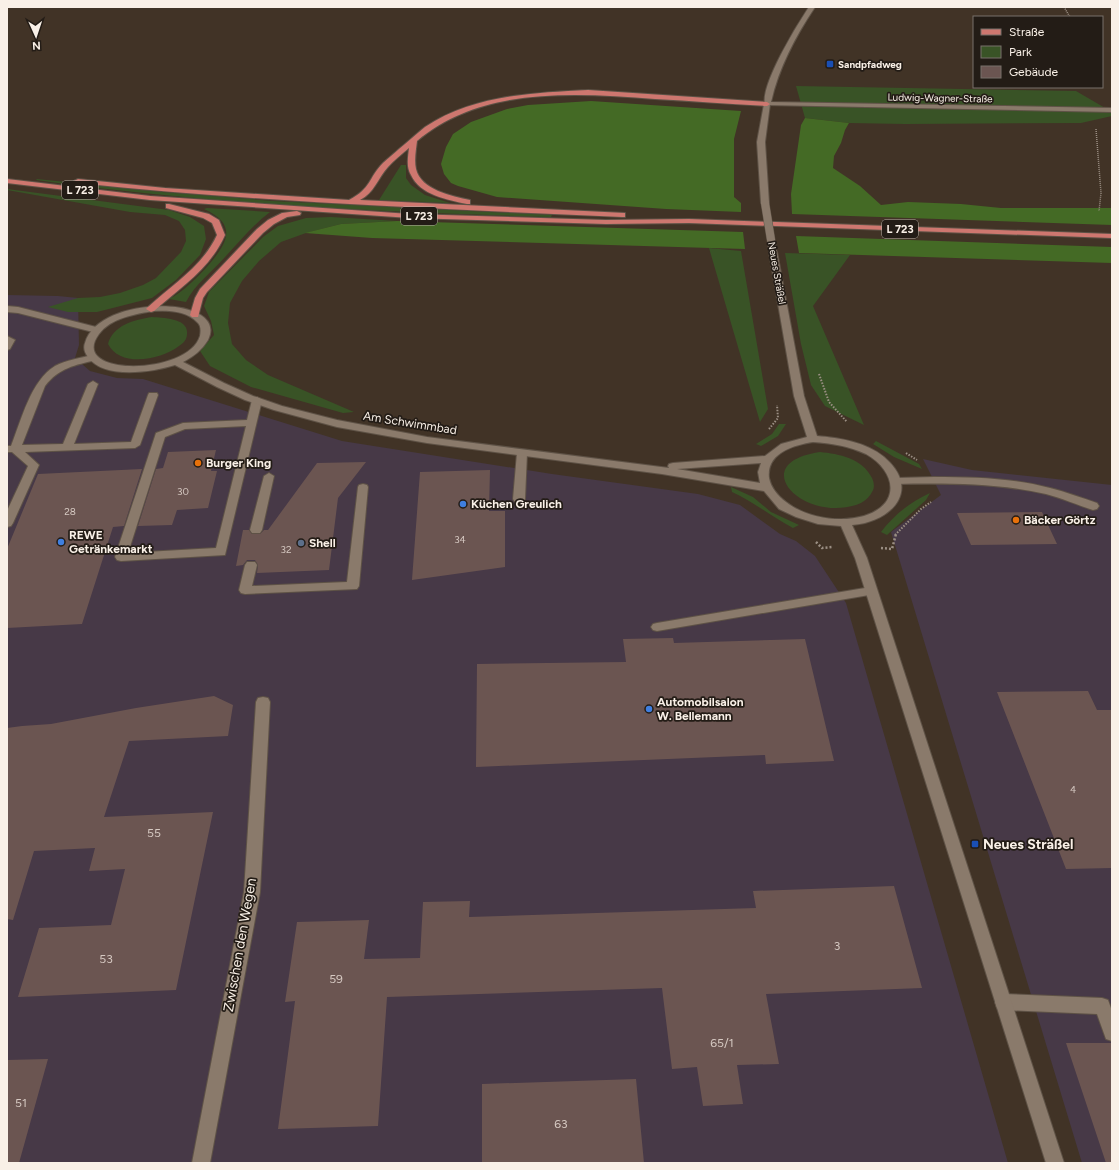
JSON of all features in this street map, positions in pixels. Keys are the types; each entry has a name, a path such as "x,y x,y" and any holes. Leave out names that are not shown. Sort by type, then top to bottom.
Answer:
{"main road":[{"path":"349,202 362,196 371,188 385,165 427,129 458,112 498,100 540,95 588,92 767,104"},
{"path":"414,140 412,169 418,181 434,192 450,198 476,204 526,210"},
{"name":"L 723","path":"7,174 165,190 349,202 606,213 689,221"},
{"name":"L 723","path":"7,180 150,198 310,210 449,217 606,222 689,221 1112,236"},
{"path":"150,198 163,205 181,208 206,216 216,222 221,236 218,244 200,267 151,309"},
{"path":"195,315 199,298 203,291 260,231 271,222 285,215 310,210"}],"street":[{"name":"Neues Sträßel","path":"812,7 795,31 785,51 769,91 761,142 765,203 773,252 799,396 813,440"},
{"name":"Ludwig-Wagner-Straße","path":"767,104 1112,110"},
{"path":"7,309 18,310 97,330"},
{"path":"151,309 175,309 195,315 205,327 206,334 203,342 196,349 175,361 149,368 114,368 102,364 93,358 90,352 89,345 91,337 97,330 120,316 151,309"},
{"path":"7,339 10,340 7,347"},
{"path":"11,449 46,376 68,363 93,358"},
{"name":"Am Schwimmbad","path":"175,361 211,380 257,400 340,425 416,439 709,476 766,488"},
{"path":"66,447 93,384"},
{"path":"11,449 135,445 153,395"},
{"path":"252,423 183,426 160,435 121,557 220,552 252,423 257,400"},
{"path":"813,440 829,440 859,447 884,462 892,471 896,481 897,491 893,501 886,509 875,516 846,522 823,521 797,513 778,502 766,488 762,472 767,459 775,451 798,441 813,440"},
{"path":"7,523 34,465 11,449"},
{"path":"519,499 522,452"},
{"name":"Am Schwimmbad","path":"652,468 767,459"},
{"path":"256,530 269,476"},
{"path":"896,481 951,480 1028,487 1051,491 1093,506"},
{"path":"251,565 245,590 353,586 363,488"},
{"path":"846,522 857,546 872,591 1055,1163"},
{"path":"656,627 872,591"},
{"name":"Zwischen den Wegen","path":"201,1163 252,892 263,702"},
{"path":"1003,1002 1102,1006 1112,1033"}],"path":[{"path":"1064,7 1069,16"},
{"path":"1094,110 1101,193 1099,210"}],"shaded area":[{"path":"7,295 78,298 79,345 75,358 90,371 117,378 143,379 342,441 552,474 698,494 740,505 780,534 796,541 815,556 846,603 1008,1163 7,1163"},
{"path":"923,459 972,470 1112,485 1112,1163 1082,1163 891,532 941,495"}],"green space":[{"path":"796,86 1076,91 1112,112 1112,116 1081,123 849,123 805,118"},
{"path":"591,101 741,111 734,139 734,197 741,203 741,212 666,209 497,197 451,183 444,174 441,164 446,147 453,134 471,122 507,109 528,105"},
{"path":"805,118 849,123 834,156 833,168 860,186 881,205 908,202 961,204 1001,208 1112,208 1112,225 792,214 791,194 801,125"},
{"path":"401,165 406,165 406,178 411,185 425,195 450,203 379,200"},
{"path":"36,180 162,192 273,201 552,215 551,217 487,215 293,206 164,195"},
{"path":"7,189 169,210 190,217 204,226 206,239 200,255 176,280 152,298 97,312 68,312 48,307 78,298 100,297 120,293 143,285 156,278 181,252 186,241 185,230 179,221 165,215 130,212"},
{"path":"204,209 270,212 253,227 221,262 199,283 186,302 169,299 184,289 205,269 218,252 226,237 226,229 223,222"},
{"path":"331,217 397,221 341,224 306,233 281,242 259,261 242,281 230,303 228,323 232,344 246,360 268,375 354,412 343,413 251,387 210,366 200,351 214,335 211,321 204,306 209,292 263,237 278,226 306,218"},
{"path":"397,221 743,232 745,249 372,238 305,233 341,224"},
{"path":"796,236 1112,247 1112,263 799,253"},
{"path":"709,248 741,251 768,409 760,422"},
{"path":"785,253 850,255 813,306 864,425 825,406 811,385 801,344"},
{"path":"152,317 180,322 187,329 185,341 171,351 152,358 131,359 114,352 108,344 114,332 125,324"},
{"path":"779,424 786,424 778,436 761,446 756,444 772,434"},
{"path":"876,441 919,464 922,469 894,457 873,444"},
{"path":"820,452 849,458 862,466 868,471 874,483 871,494 861,503 856,505 836,508 817,505 801,499 790,489 784,478 786,467 798,458"},
{"path":"731,487 753,497 771,512 799,525 793,528 785,524 748,500 732,492"},
{"path":"930,493 926,500 887,535 881,532 891,520 903,510 916,500"}],"building":[{"path":"216,450 211,471 217,471 208,508 177,510 172,525 138,526 156,469 163,468 168,452"},
{"path":"366,462 338,498 329,570 257,573 258,565 255,560 247,560 243,565 236,566 243,530 249,530 252,534 260,534 264,530 268,530 317,463"},
{"path":"142,469 124,526 113,527 82,624 7,628 7,549 38,474"},
{"path":"490,470 489,511 505,511 505,567 412,580 420,472"},
{"path":"1042,512 1057,544 971,545 957,513"},
{"name":"Automobilsalon W. Bellemann","path":"673,638 674,643 805,639 834,761 766,764 765,755 476,767 477,664 626,662 623,639"},
{"path":"1088,691 1097,710 1112,710 1112,868 1066,869 997,692"},
{"path":"214,696 233,705 228,736 129,741 104,817 213,812 176,990 18,997 39,928 111,925 125,869 89,871 95,848 34,851 13,920 7,919 7,728 51,724 136,708"},
{"path":"894,886 922,988 766,994 779,1064 737,1065 743,1104 703,1106 697,1067 672,1069 662,988 387,997 378,1126 278,1129 295,1001 285,1002 297,922 369,920 364,959 420,958 423,902 470,901 469,917 756,908 753,891"},
{"path":"1066,1043 1112,1043 1112,1163 1106,1163"},
{"path":"48,1059 19,1163 7,1163 7,1060"},
{"path":"636,1079 644,1163 482,1163 482,1084"}],"place":[{"name":"Sandpfadweg","path":"830,64"},
{"name":"Burger King","path":"198,463"},
{"name":"Küchen Greulich","path":"463,504"},
{"name":"Bäcker Görtz","path":"1016,520"},
{"name":"REWE Getränkemarkt","path":"61,542"},
{"name":"Shell","path":"301,543"},
{"name":"Automobilsalon W. Bellemann","path":"649,709"},
{"name":"Neues Sträßel","path":"975,844"}]}
